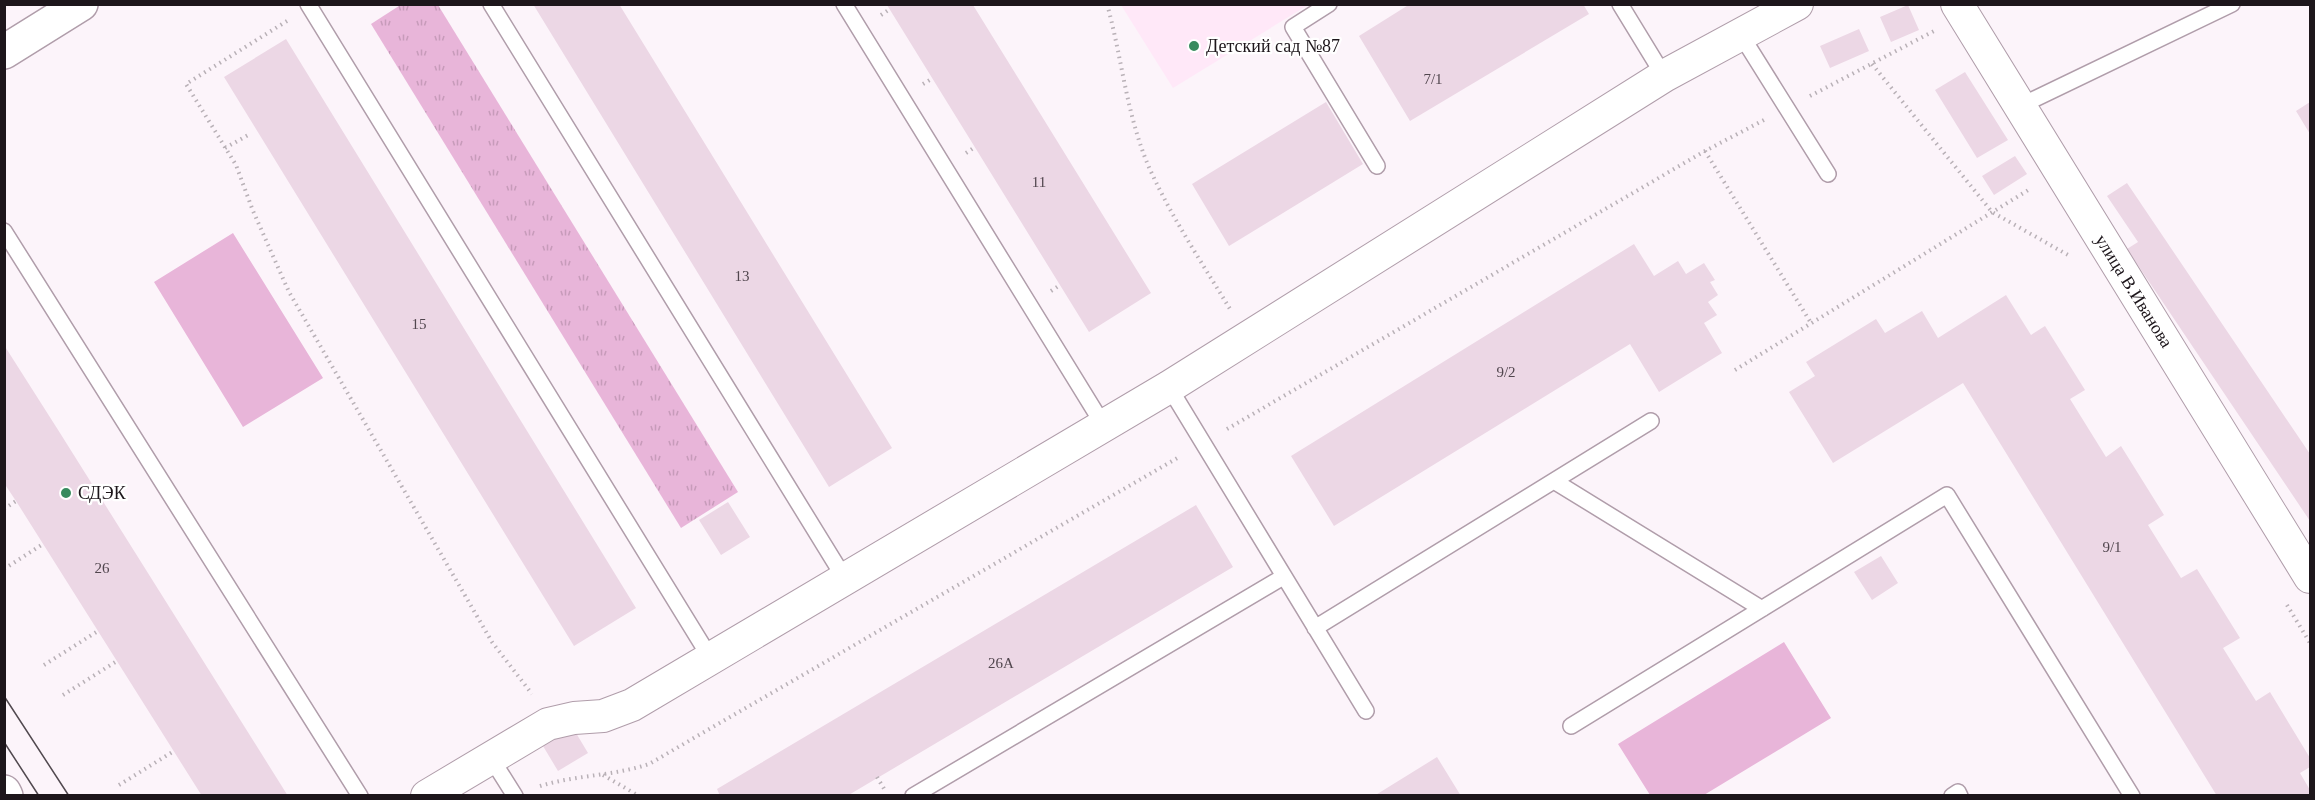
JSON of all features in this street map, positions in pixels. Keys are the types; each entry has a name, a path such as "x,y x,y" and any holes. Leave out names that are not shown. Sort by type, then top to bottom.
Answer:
{"street":[{"path":"4,52 81,4"},
{"path":"427,795 548,724 574,717 603,716 632,705 1169,387 1664,76 1797,4"},
{"name":"улица В.Иванова","path":"1960,10 2310,577"}],"lane":[{"path":"491,4 845,579"},
{"path":"844,4 1104,426"},
{"path":"1329,4 1293,27 1377,166"},
{"path":"1620,4 1664,76"},
{"path":"2020,106 2232,4"},
{"path":"309,6 711,659"},
{"path":"1741,35 1828,174"},
{"path":"4,231 360,795"},
{"path":"1169,387 1366,711"},
{"path":"1315,628 1651,421"},
{"path":"1554,481 1762,609"},
{"path":"1571,726 1947,495 2132,795"},
{"path":"913,795 1284,577"},
{"path":"492,758 514,795"},
{"path":"1952,795 1958,792 1960,795"}],"path":[{"path":"1107,4 1125,95 1148,165 1190,244 1248,338"},
{"path":"309,6 186,84 236,165 253,211 289,292 492,642 532,694 548,724"},
{"path":"514,795 560,780 629,771 649,764 1705,151 1872,64 1960,10"},
{"path":"1872,64 1992,212 2074,259 2068,249"},
{"path":"225,148 250,134"},
{"path":"1705,151 1811,323"},
{"path":"1735,370 2031,188 2037,198"},
{"path":"4,508 16,501"},
{"path":"4,569 43,544"},
{"path":"2286,602 2310,643"},
{"path":"44,665 98,631"},
{"path":"63,695 117,661"},
{"path":"119,785 174,751"},
{"path":"603,775 639,795"},
{"path":"877,777 888,795"}],"shaded area":[{"name":"Детский сад №87","path":"1121,5 1308,5 1173,88"}],"green space":[{"path":"402,4 438,5 738,492 681,528 371,24"},
{"path":"233,233 323,378 243,427 154,282"},
{"path":"1784,642 1831,718 1704,795 1650,795 1618,744"}],"building":[{"path":"533,4 619,4 892,448 829,487"},
{"path":"1410,4 1583,4 1589,14 1410,121 1359,36"},
{"path":"887,5 973,5 1151,293 1089,332"},
{"path":"1908,5 1919,30 1891,42 1880,17"},
{"path":"1859,29 1869,51 1830,68 1820,46"},
{"path":"286,39 636,608 574,646 224,77"},
{"path":"1965,72 2008,140 1977,158 1935,90"},
{"path":"1326,102 1363,164 1229,246 1192,184"},
{"path":"2310,102 2310,134 2296,111"},
{"path":"2015,156 2027,174 1994,195 1982,176"},
{"path":"2127,183 2310,454 2310,521 2127,249 2138,242 2107,196"},
{"path":"1634,244 1654,276 1678,261 1686,274 1704,263 1715,280 1710,282 1718,295 1708,302 1717,315 1704,323 1722,353 1659,392 1630,344 1334,526 1291,456"},
{"path":"2006,295 2031,335 2045,326 2085,390 2070,399 2106,457 2121,446 2164,515 2148,525 2181,578 2197,569 2240,638 2223,648 2256,701 2270,692 2310,758 2310,767 2300,773 2310,790 2310,796 2217,796 1963,383 1833,463 1789,392 1815,376 1806,362 1876,319 1885,333 1922,311 1938,338"},
{"path":"4,345 288,796 202,796 4,483"},
{"path":"728,502 750,537 721,555 699,520"},
{"path":"1196,505 1233,567 847,796 720,796 717,789"},
{"path":"1881,556 1898,583 1872,600 1854,572"},
{"path":"573,728 588,753 558,771 543,746"},
{"path":"1437,757 1461,796 1374,796"}],"tram line":[{"path":"4,696 69,796"},
{"path":"4,742 39,796"}],"place":[{"name":"Детский сад №87","path":"1194,46"},
{"name":"СДЭК","path":"66,493"}]}
